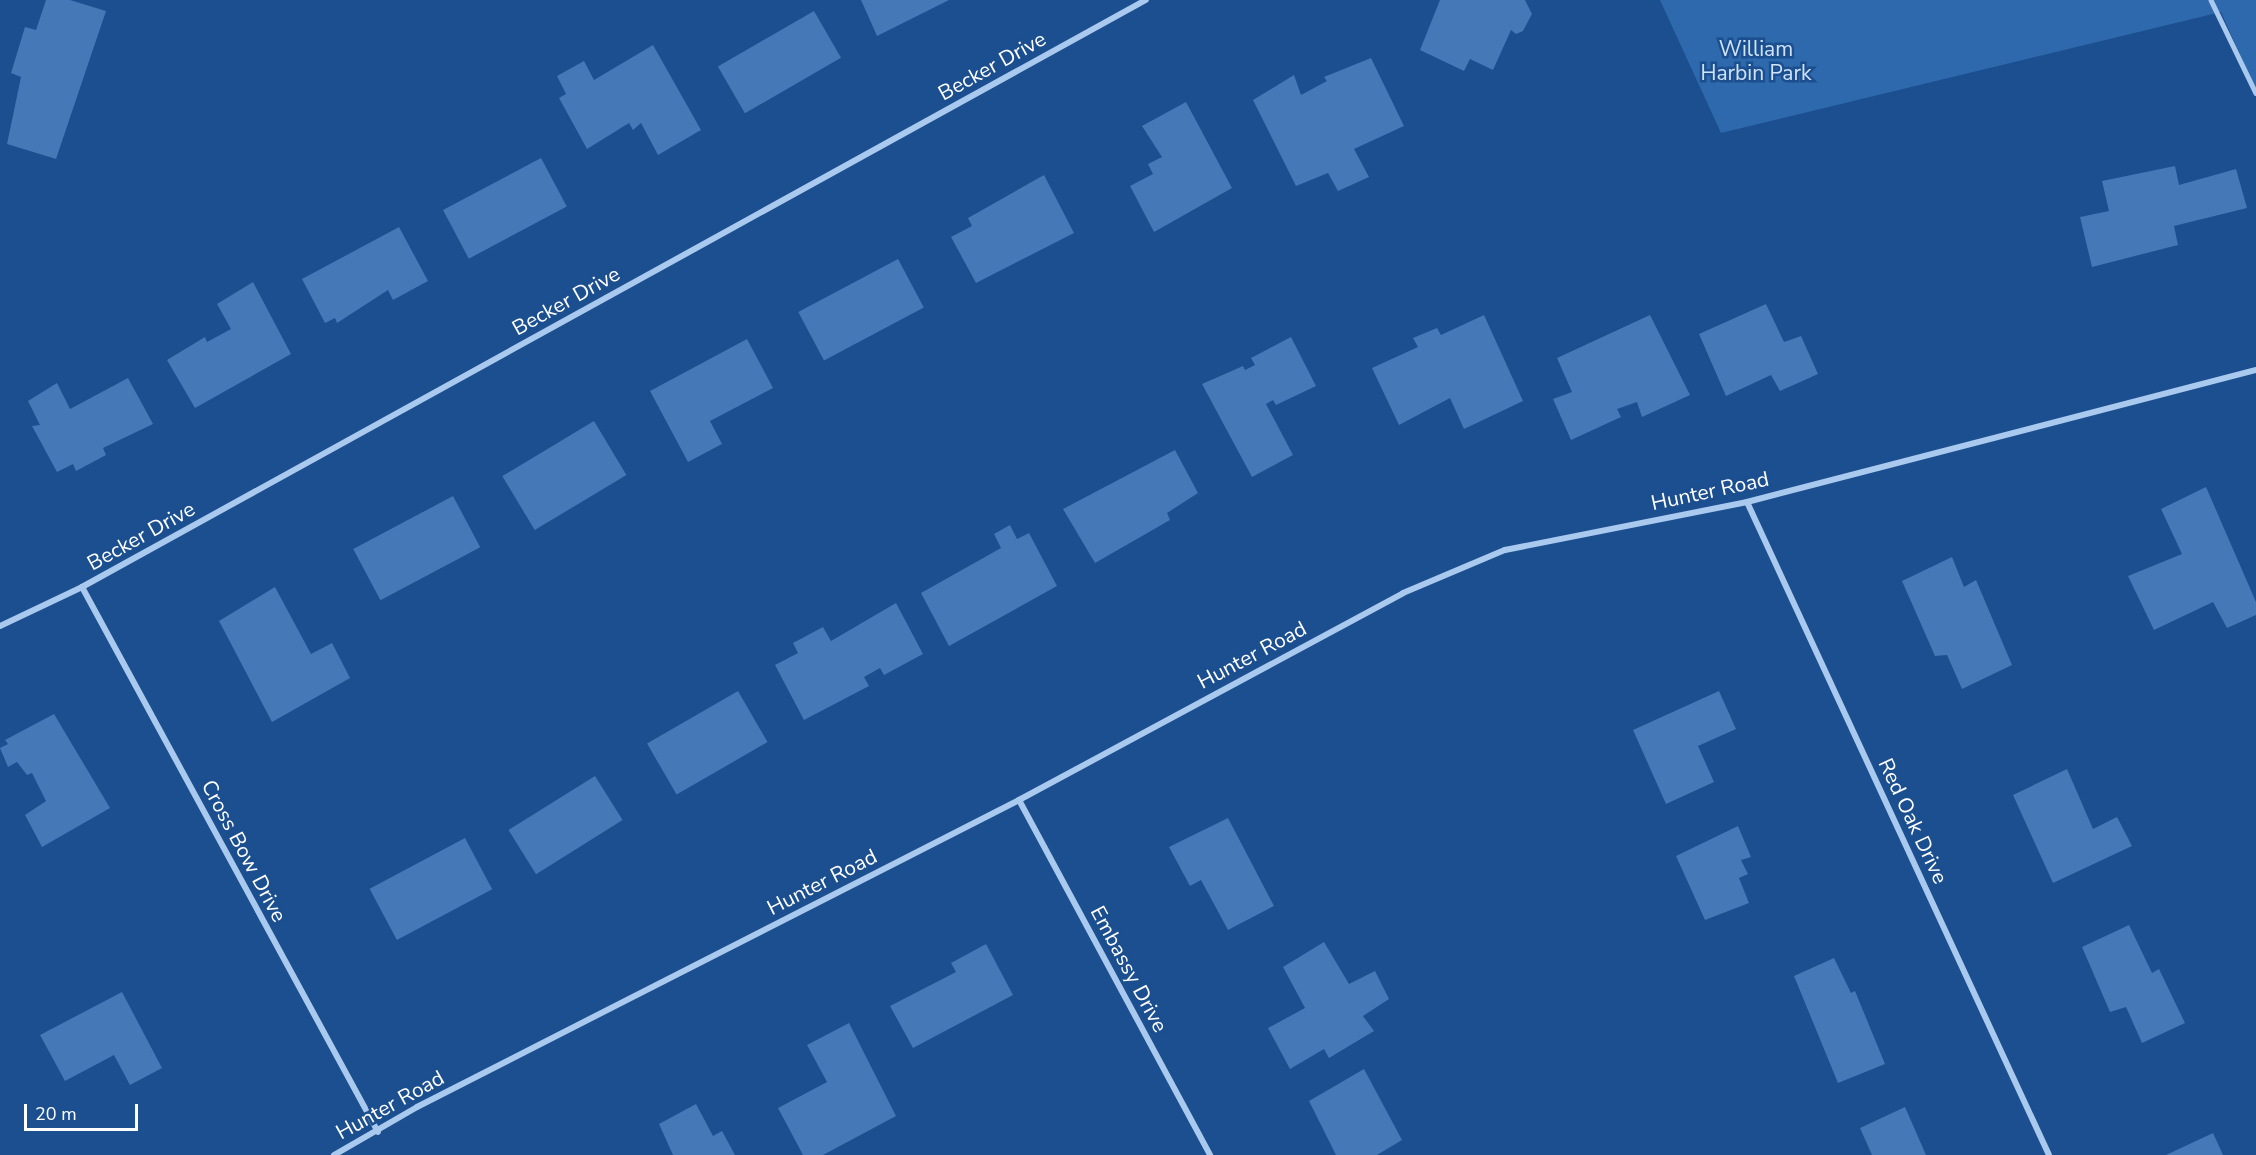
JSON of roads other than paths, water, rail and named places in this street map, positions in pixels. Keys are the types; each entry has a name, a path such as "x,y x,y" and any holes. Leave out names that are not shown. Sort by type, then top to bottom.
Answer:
{"street":[{"name":"Becker Drive","path":"0,626 82,587 1146,0"},
{"name":"Hunter Road","path":"334,1155 378,1132 417,1107 1019,800 1403,592 1505,550 1747,502 2256,370"},
{"name":"Red Oak Drive","path":"1747,502 2049,1155"},
{"name":"Cross Bow Drive","path":"82,587 378,1132"},
{"name":"Embassy Drive","path":"1019,800 1210,1155"}],"lane":[{"path":"2211,0 2256,93"}],"park label":[{"name":"William Harbin Park","path":"1756,61"}]}
